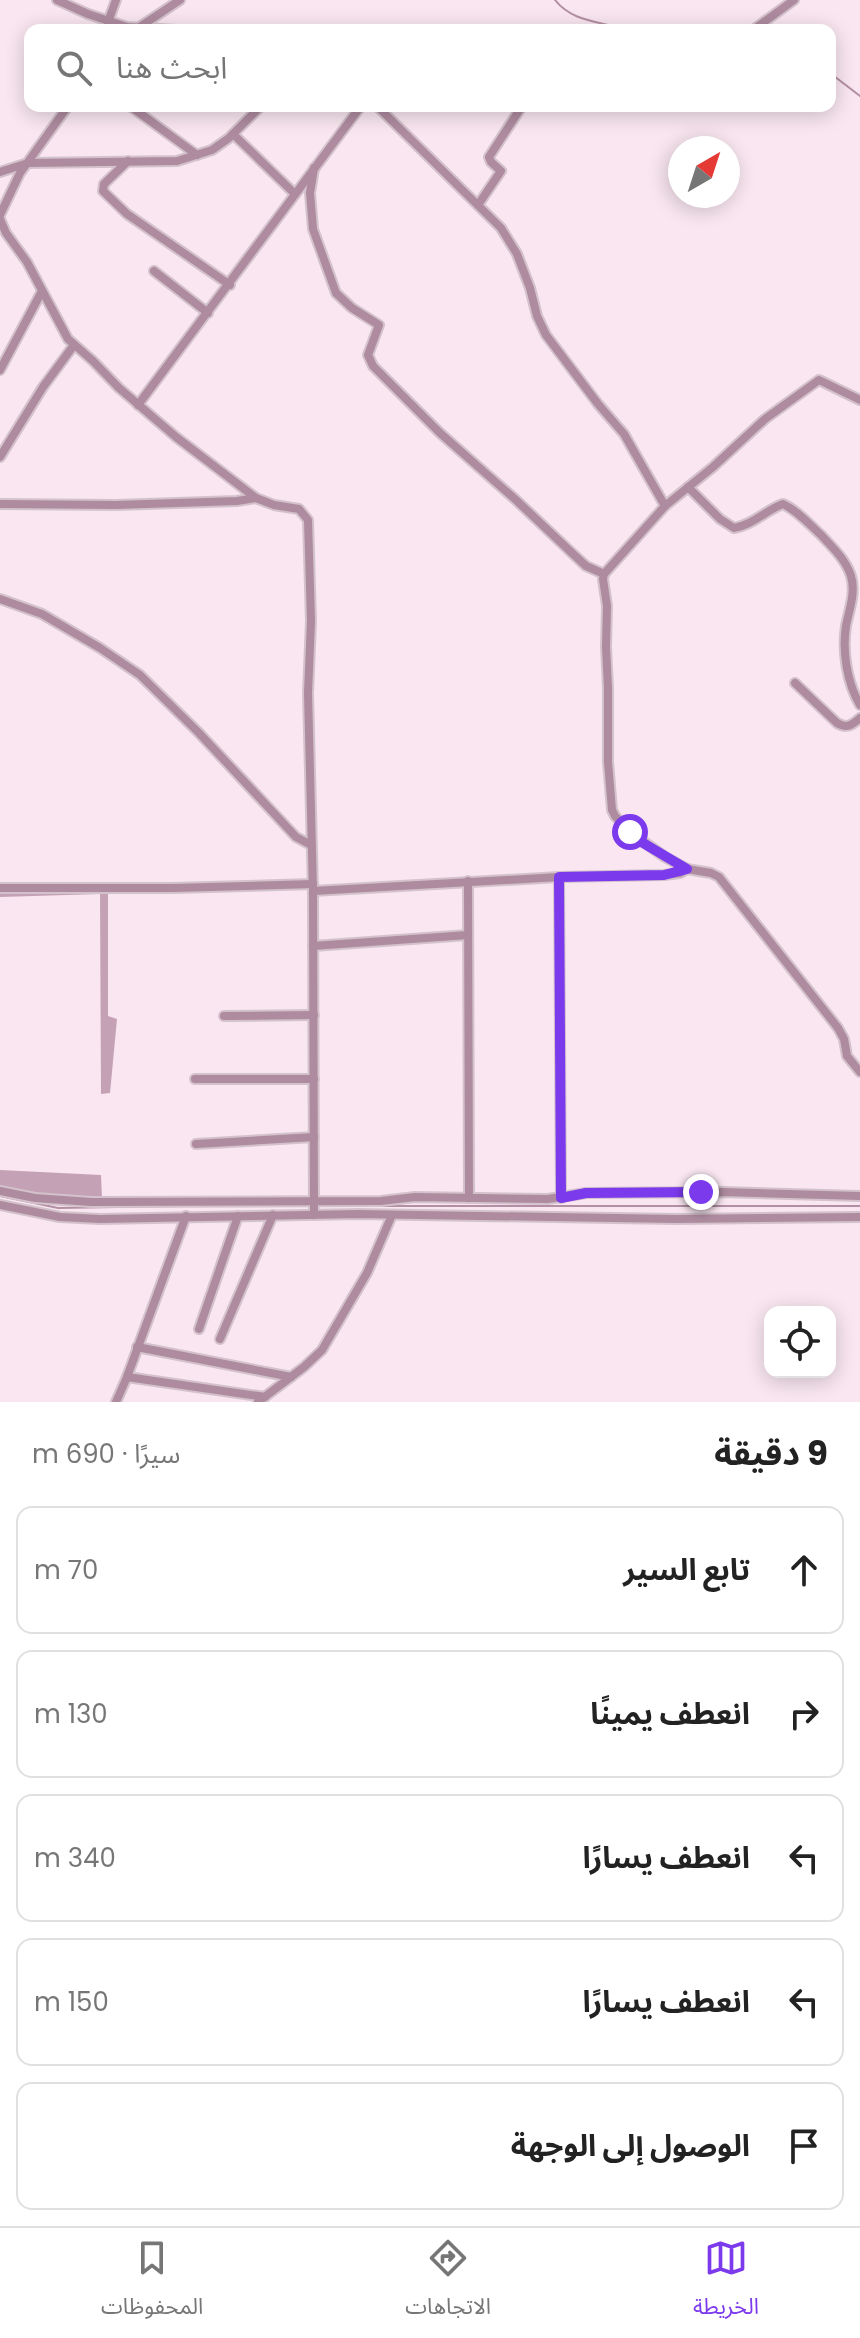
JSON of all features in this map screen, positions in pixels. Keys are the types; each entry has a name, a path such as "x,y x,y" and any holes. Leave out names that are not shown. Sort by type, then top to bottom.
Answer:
{"street":[{"path":"57,0 118,24"},
{"path":"108,22 116,0"},
{"path":"144,24 180,0"},
{"path":"761,24 794,0"},
{"path":"64,112 14,183 0,217 61,329 138,405 256,498 299,509 308,520 315,1208"},
{"path":"138,112 197,155"},
{"path":"0,172 28,163 166,162 197,155 212,150 255,112"},
{"path":"138,405 356,112"},
{"path":"383,112 501,228 517,254 546,335 598,404 620,427 665,506"},
{"path":"478,205 501,171 489,157 518,112"},
{"path":"233,134 295,194"},
{"path":"128,161 104,184 103,191 107,197 230,285"},
{"path":"314,168 310,193 313,229 336,293 352,308 379,325 368,355 373,366 440,433 586,566 604,574"},
{"path":"154,271 208,313"},
{"path":"0,370 42,291"},
{"path":"0,457 43,387 74,345"},
{"path":"858,396 819,380 765,419 665,506 604,574 603,583 607,606 608,762 612,810 643,843 687,869 711,873 725,884 838,1028 847,1056 860,1072"},
{"path":"688,487 720,519 734,528 756,520 777,506 788,506 841,556 852,581 853,594 845,644 848,670 860,705"},
{"path":"0,504 116,505 256,498"},
{"path":"0,599 42,614 140,675 296,837 311,845"},
{"path":"795,683 843,727 860,718"},
{"path":"0,888 313,888 664,875 687,869"},
{"path":"559,877 561,1198"},
{"path":"468,881 469,1198"},
{"path":"313,946 468,935"},
{"path":"224,1016 314,1015"},
{"path":"195,1079 314,1079"},
{"path":"196,1144 314,1137"},
{"path":"0,1191 35,1198 91,1202 315,1208 392,1215 676,1219 860,1217"},
{"path":"0,1205 60,1217 100,1219 273,1215 415,1197 548,1199 586,1193 723,1192 860,1196"},
{"path":"220,1339 273,1215"},
{"path":"127,1377 262,1399 322,1350 367,1273 392,1215"},
{"path":"116,1402 186,1216"},
{"path":"199,1329 238,1216"},
{"path":"137,1347 291,1377"}],"shaded area":[{"path":"108,887 108,1016 117,1019 110,1093 101,1094 100,894 0,897 0,889"},
{"path":"0,1170 101,1175 102,1198 44,1197 0,1186"}],"waterway":[{"path":"555,0 570,13 605,24"},
{"path":"836,78 860,96"},
{"path":"0,1196 58,1208 237,1205"},
{"path":"248,1205 309,1206"},
{"path":"316,1206 860,1206"}],"route":[{"path":"630,832 687,869 673,875 559,877 561,1198 586,1193 701,1192"}]}
